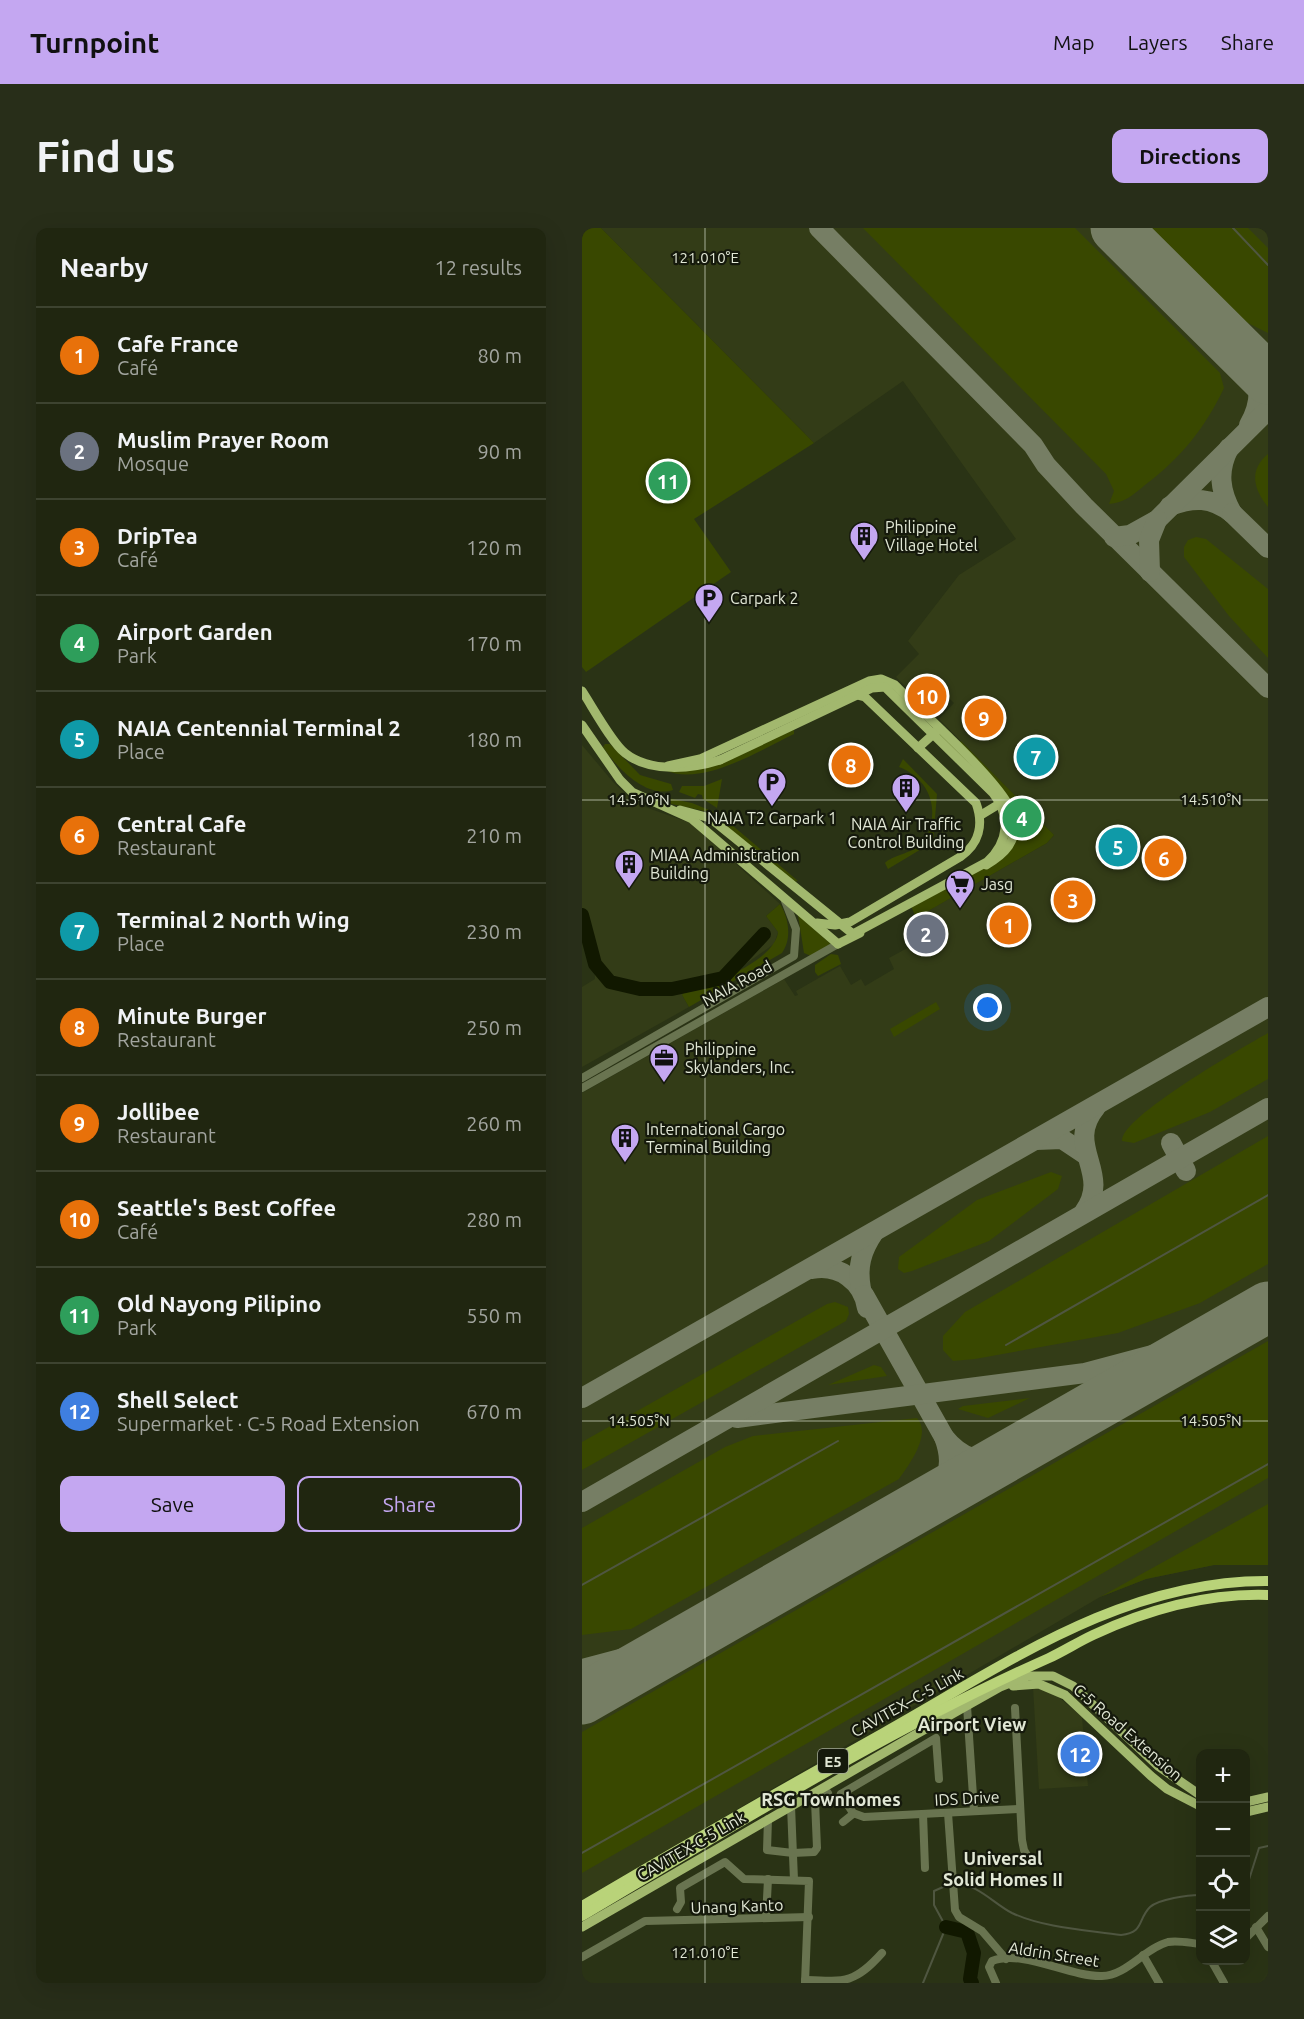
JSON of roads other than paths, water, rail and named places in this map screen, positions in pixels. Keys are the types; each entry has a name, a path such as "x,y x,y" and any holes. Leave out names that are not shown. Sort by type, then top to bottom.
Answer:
{"highway":[{"name":"CAVITEX–C-5 Link","path":"582,1906 1086,1620 1141,1600 1188,1588 1225,1582 1268,1581"},
{"name":"CAVITEX–C-5 Link","path":"582,1916 963,1697 1092,1635 1149,1612 1184,1602 1224,1596 1268,1595"}],"main road":[{"path":"668,766 700,759 875,679 895,685 939,729 1006,800 1014,817 1011,844 999,858 838,944"},
{"path":"582,691 624,753 645,762 668,766 702,766 720,760 872,688 885,687 993,793 1005,813 1005,835 996,854 987,862 853,934 710,818 674,810"},
{"path":"817,923 835,925 850,921 960,857 970,850 978,838 981,815 976,803 865,697 845,691"},
{"name":"NAIA Road","path":"582,726 620,780 642,798 674,810 709,832 817,923 838,944"},
{"path":"918,748 939,729"},
{"path":"595,744 610,733"},
{"path":"981,815 1006,800"},
{"path":"960,857 962,878"},
{"path":"886,900 895,915"},
{"path":"838,944 850,921"},
{"name":"CAVITEX-C-5 Link","path":"582,1927 791,1806 827,1790 967,1706 1017,1679 1037,1675"},
{"name":"C-5 Road Extension","path":"1037,1675 1053,1676 1074,1686 1158,1766 1196,1792"},
{"name":"C-5 Road Extension","path":"967,1706 1022,1684 1039,1684 1053,1688 1070,1699 1159,1782 1196,1804"},
{"path":"1250,1801 1268,1797"},
{"path":"1250,1811 1268,1807"}],"street":[{"name":"NAIA Road","path":"582,1078 794,956 796,929 788,906 779,892"},
{"name":"NAIA Road","path":"582,1088 838,944"},
{"path":"967,1706 974,1811"},
{"name":"IDS Drive","path":"854,1814 864,1817 1019,1809 1015,1708"},
{"path":"841,1794 936,1738 939,1779"},
{"path":"768,1819 767,1850 793,1853 816,1850 815,1801 827,1790 841,1794 854,1814 843,1822"},
{"path":"791,1806 794,1880"},
{"path":"1019,1809 1024,1850 1030,1862"},
{"path":"948,1813 957,1915 982,1931 1006,1959"},
{"path":"923,1814 925,1868"},
{"path":"677,1909 681,1902 680,1888 725,1862 744,1879 808,1881 805,1982 852,1981 866,1972 882,1953"},
{"path":"766,1918 768,1879"},
{"path":"1250,1933 1268,1916"},
{"name":"Unang Kanto","path":"582,1958 645,1921 808,1917"},
{"path":"1256,1927 1268,1947"},
{"name":"Aldrin Street","path":"996,1983 989,1967 992,1961 1006,1959 1092,1979 1108,1975 1167,1942 1196,1944"},
{"path":"1143,1955 1159,1983"},
{"path":"1214,1965 1224,1983"}],"waterway":[{"path":"1233,228 1268,265"},
{"path":"582,915 595,964 610,982 640,989 672,989 723,978 764,934"},
{"path":"1006,1345 1268,1195"},
{"path":"582,1585 838,1441"},
{"path":"582,1853 1268,1464"},
{"path":"1250,1876 1259,1848 1268,1846"},
{"path":"923,1983 946,1927 934,1905 934,1891 950,1884"},
{"path":"955,1884 978,1890 1005,1909 1024,1918 1066,1928 1121,1935 1134,1931 1154,1904 1174,1898 1196,1895"},
{"path":"946,1927 967,1932 974,1953 970,1979 972,1983"}],"place":[{"name":"Old Nayong Pilipino","path":"668,481"},
{"name":"Philippine Village Hotel","path":"864,562"},
{"name":"Carpark 2","path":"709,624"},
{"name":"Seattle's Best Coffee","path":"927,696"},
{"name":"Jollibee","path":"984,718"},
{"name":"Terminal 2 North Wing","path":"1036,757"},
{"name":"Minute Burger","path":"851,765"},
{"name":"NAIA T2 Carpark 1","path":"772,808"},
{"name":"NAIA Air Traffic Control Building","path":"906,814"},
{"name":"Airport Garden","path":"1022,818"},
{"name":"NAIA Centennial Terminal 2","path":"1118,847"},
{"name":"Central Cafe","path":"1164,858"},
{"name":"MIAA Administration Building","path":"629,890"},
{"name":"DripTea","path":"1073,900"},
{"name":"Jasg","path":"960,910"},
{"name":"Cafe France","path":"1009,925"},
{"name":"Muslim Prayer Room","path":"926,934"},
{"name":"Philippine Skylanders, Inc.","path":"664,1084"},
{"name":"International Cargo Terminal Building","path":"625,1164"},
{"name":"Shell Select","path":"1080,1754"}],"district":[{"name":"Airport View","path":"972,1724"},
{"name":"RSG Townhomes","path":"831,1799"},
{"name":"Universal Solid Homes II","path":"1003,1868"}]}
